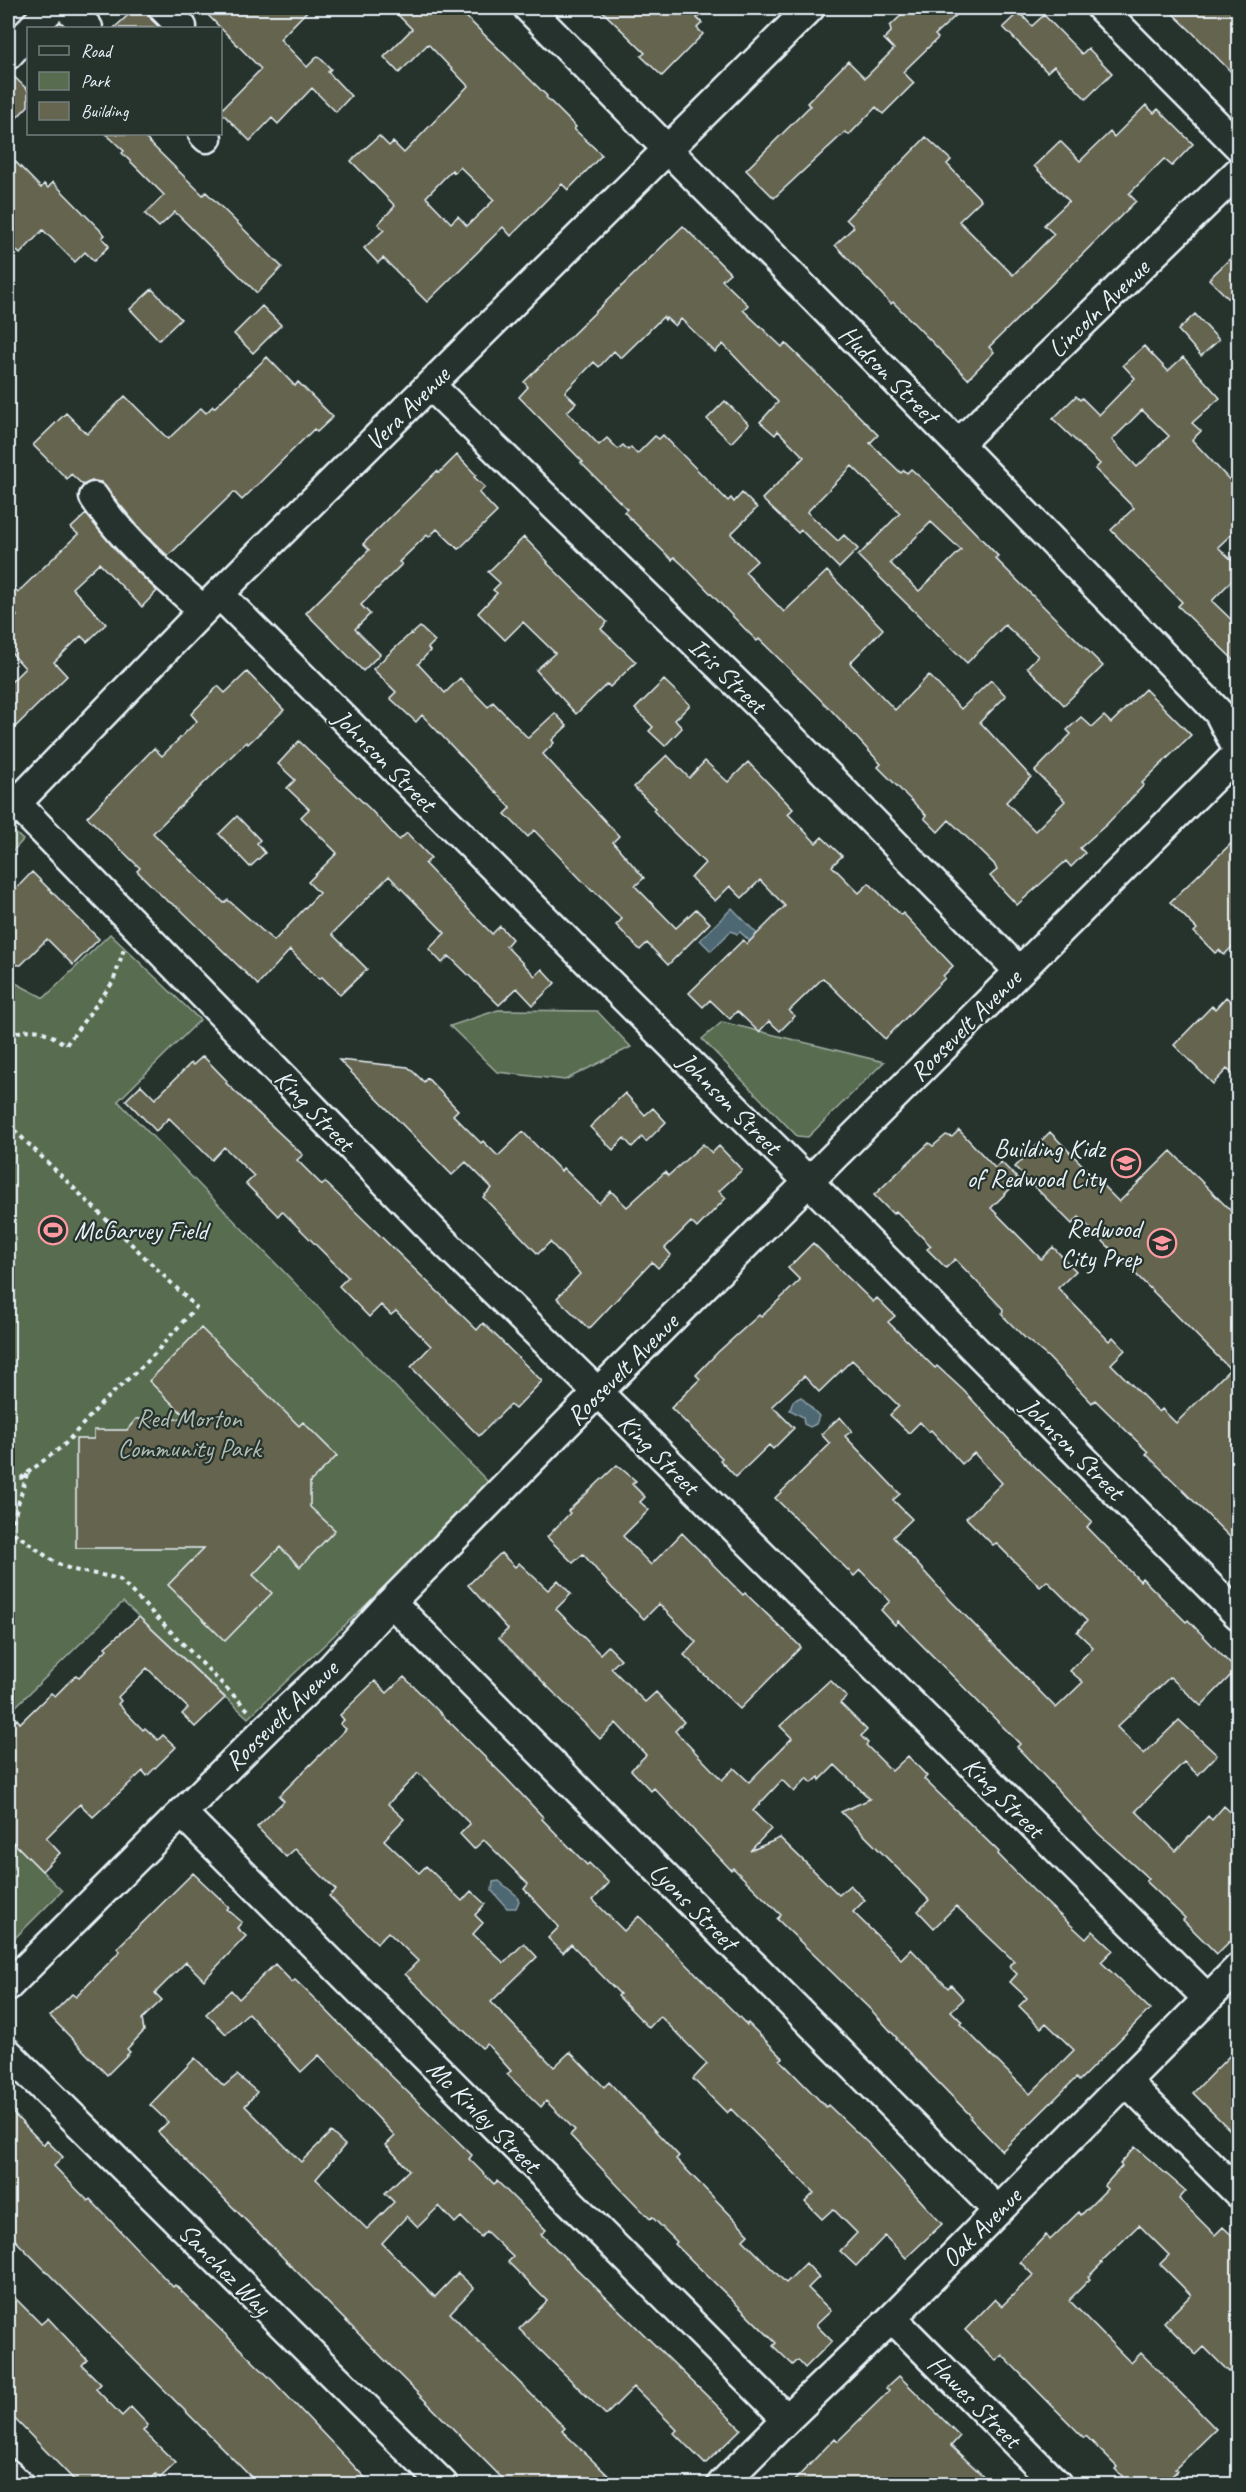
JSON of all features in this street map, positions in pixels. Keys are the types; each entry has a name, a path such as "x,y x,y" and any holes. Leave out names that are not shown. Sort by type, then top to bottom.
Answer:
{"street":[{"path":"33,27 52,8"},
{"path":"68,8 87,27"},
{"name":"Hudson Street","path":"528,8 958,444 1219,713 1239,752"},
{"name":"Vera Avenue","path":"11,807 211,602 810,8"},
{"path":"1101,8 1239,146"},
{"path":"8,55 27,34"},
{"name":"Lincoln Avenue","path":"958,444 1239,172"},
{"name":"Iris Street","path":"430,385 764,710 1019,971"},
{"name":"Johnson Street","path":"94,496 106,515 178,588 211,602 807,1182 1239,1615"},
{"name":"Roosevelt Avenue","path":"8,1986 332,1667 391,1602 597,1393 1239,752"},
{"name":"King Street","path":"11,807 132,922 440,1238 1207,1998"},
{"name":"Lyons Street","path":"391,1602 997,2210"},
{"name":"Mc Kinley Street","path":"182,1813 787,2419"},
{"name":"Oak Avenue","path":"722,2484 892,2318 1239,1968"},
{"name":"Sanchez Way","path":"8,2053 443,2484"},
{"path":"1127,2082 1239,2193"},
{"name":"Hawes Street","path":"892,2318 1049,2482"},
{"path":"8,2474 18,2484"}],"path":[{"path":"8,1036 21,1030 45,1031 66,1045 113,982 132,922"},
{"path":"8,1124 196,1307 149,1360 102,1403 64,1444 21,1478 8,1479"},
{"path":"8,1539 27,1474"},
{"path":"10,1531 28,1540 49,1558 63,1566 79,1572 108,1575 120,1580 248,1710"}],"green space":[{"path":"8,826 23,840 8,856"},
{"name":"Red Morton Community Park","path":"110,934 200,1020 118,1101 491,1485 248,1718 123,1602 8,1714 8,979 44,998"},
{"path":"498,1010 597,1011 631,1047 565,1080 497,1072 450,1026"},
{"path":"722,1022 884,1062 808,1137 797,1136 702,1039"},
{"path":"8,1837 62,1891 8,1945"}],"water":[{"path":"732,908 759,936 752,943 740,932 737,934 731,931 711,951 700,940"},
{"path":"801,1397 819,1416 816,1424 810,1427 804,1424 803,1417 790,1410 793,1401"},
{"path":"499,1881 516,1895 519,1901 516,1908 507,1908 492,1891 493,1882"}],"building":[{"path":"136,8 147,8 151,19 159,27 115,27"},
{"path":"201,8 310,8 280,39 307,67 318,56 331,69 328,72 351,96 336,112 312,88 278,124 272,118 250,141 222,113 222,109 261,69"},
{"path":"391,8 457,8 547,96 576,127 574,129 602,155 568,190 562,184 511,236 503,227 427,302 383,258 378,263 364,248 384,230 378,224 395,206 351,161 379,136 389,146 393,142 404,153 468,86 428,44 399,73 384,57 412,29","holes":["460,167 494,200 467,226 458,216 451,223 426,197 452,170 454,173"]},
{"path":"599,8 707,8 697,18 702,23 697,28 703,34 662,76 641,56 645,53"},
{"path":"909,8 964,8 935,35 938,38 903,72 914,83 883,114 876,107 849,135 845,132 774,198 746,170 810,106 807,103 848,61 865,78 894,49 884,39 891,32 890,26"},
{"path":"1167,8 1239,8 1239,80 1194,34"},
{"path":"1019,12 1032,26 1044,15 1082,54 1088,48 1112,73 1086,99 1054,66 1047,72 1003,27"},
{"path":"8,71 27,89 27,107 8,127"},
{"path":"1146,105 1154,113 1158,109 1193,144 1172,166 1164,159 1129,194 1136,201 989,347 994,352 968,379 893,302 891,304 835,245 854,227 846,219 926,137 951,160 947,164 981,200 959,221 1013,275 1054,234 1044,225 1069,201 1034,166 1060,141 1080,161 1110,132 1114,137"},
{"path":"107,135 142,135 203,195 206,192 282,267 257,293 175,212 159,227 145,214 164,195 122,153 124,151"},
{"path":"8,154 41,188 44,184 48,188 53,182 105,235 102,238 109,246 94,261 85,252 75,262 43,230 20,254 8,242"},
{"path":"683,226 730,273 722,280 748,305 743,310 782,347 785,343 809,366 878,435 870,443 901,473 904,470 907,473 911,469 928,484 998,556 995,558 1103,666 1064,705 1027,667 1038,656 1005,625 967,663 858,556 900,513 852,466 807,512 838,541 844,535 858,549 839,568 801,530 798,533 762,499 804,457 778,431 775,435 760,422 778,402 723,344 715,352 681,319 675,326 663,317 621,358 614,351 599,367 594,362 565,392 576,403 567,412 599,445 607,438 618,449 623,445 628,450 631,447 637,454 655,436 659,439 663,435 728,501 731,498 734,502 742,493 757,508 731,534 757,561 745,572 784,612 827,571 883,629 850,663 895,710 929,675 961,709 991,680 1006,696 980,722 1031,777 1006,802 1035,831 1065,801 1035,771 1071,734 1067,730 1081,717 1092,727 1104,716 1111,723 1145,689 1191,735 1142,783 1144,785 1107,824 1080,848 1085,853 1071,867 1066,861 1017,905 990,876 997,870 994,864 949,820 938,832 924,818 926,815 878,767 881,764 832,711 759,639 757,641 683,565 674,557 672,560 624,512 627,509 519,397 528,387 524,382","holes":["931,522 961,550 919,591 890,563"]},
{"path":"1239,250 1239,309 1209,279"},
{"path":"152,289 181,319 159,340 130,309"},
{"path":"262,306 281,325 253,353 234,334"},
{"path":"1195,314 1219,340 1201,356 1178,330"},
{"path":"1144,346 1168,371 1183,357 1220,398 1192,423 1201,431 1192,440 1239,490 1239,527 1218,547 1239,567 1239,573 1212,601 1239,627 1239,665 1178,606 1182,602 1111,530 1134,508 1095,469 1100,464 1053,419 1076,396 1080,400 1082,398 1099,415 1135,378 1123,365","holes":["1142,410 1169,436 1137,467 1112,440"]},
{"path":"267,357 295,386 298,382 333,417 317,432 314,429 242,500 234,492 168,556 142,531 101,482 92,481 83,485 71,474 67,479 33,445 66,413 87,434 125,396 168,439 201,408 206,413 213,406 214,408"},
{"path":"725,401 749,424 731,443 707,419"},
{"path":"457,455 485,487 479,493 497,512 458,549 437,529 429,537 427,535 399,562 402,564 361,605 370,614 355,629 380,654 363,671 306,613 369,550 363,544 437,471 439,473"},
{"path":"86,514 118,553 157,591 142,607 99,563 72,588 106,624 87,642 81,636 54,662 67,676 8,734 8,685 25,668 8,649 8,625 17,616 8,607 8,581 18,592 78,534 71,528"},
{"path":"524,537 607,622 601,629 636,662 610,687 607,684 576,714 536,670 555,653 523,622 505,640 478,613 497,593 493,590 500,583 488,572"},
{"path":"420,627 435,641 428,648 430,651 418,664 445,693 460,678 488,707 493,702 528,738 555,713 567,726 552,740 554,743 543,754 619,836 613,842 644,878 635,886 676,928 696,909 710,923 668,965 647,943 640,950 616,925 622,919 534,830 528,837 505,814 511,808 422,715 416,722 390,698 396,692 373,669"},
{"path":"247,672 284,710 248,744 246,742 153,833 224,903 228,900 274,941 319,893 308,882 337,853 301,817 309,809 287,788 295,780 278,764 299,741 399,840 407,833 431,858 425,864 492,934 500,926 512,939 506,946 535,976 542,969 555,983 533,1005 517,988 499,1005 449,956 442,963 429,949 445,933 389,876 332,934 367,969 340,995 322,977 319,979 290,950 258,985 179,908 166,900 137,871 140,868 87,817 154,748 162,756 197,721 191,714 218,686 225,693"},
{"path":"664,680 690,705 675,720 682,728 665,746 649,731 653,727 635,709"},
{"path":"667,755 689,778 705,761 728,782 748,762 793,809 788,814 816,843 822,837 842,856 832,866 859,893 869,883 901,915 903,913 953,966 943,976 945,978 885,1039 823,978 789,1011 795,1016 780,1031 769,1021 759,1032 737,1011 730,1019 710,1000 703,1007 689,993 743,940 747,944 785,906 760,880 742,898 730,886 715,901 691,878 705,863 668,827 653,810 655,808 634,787"},
{"path":"237,816 260,840 257,843 265,853 250,867 219,834"},
{"path":"1239,836 1239,940 1224,955 1219,950 1215,953 1194,932 1197,929 1170,902"},
{"path":"32,872 99,939 73,965 47,939 21,965 8,964 8,897"},
{"path":"1226,997 1239,1009 1239,1080 1227,1069 1213,1084 1174,1045 1212,1006 1215,1009"},
{"path":"203,1056 227,1081 226,1083 303,1155 297,1160 322,1185 325,1182 477,1330 483,1323 542,1381 515,1409 510,1405 479,1436 411,1367 431,1346 396,1311 391,1315 381,1305 369,1317 339,1286 348,1277 282,1211 278,1216 246,1184 254,1176 224,1147 212,1160 169,1118 156,1131 126,1100 141,1085 155,1099 191,1063 193,1065"},
{"path":"339,1060 408,1067 424,1082 427,1078 458,1110 453,1115 481,1143 483,1141 498,1156 523,1132 561,1171 563,1168 599,1203 611,1191 627,1207 665,1172 668,1176 703,1144 712,1153 719,1146 742,1170 719,1191 726,1198 697,1228 691,1222 665,1248 671,1255 658,1268 652,1262 589,1329 557,1298 580,1274 550,1242 538,1254 483,1197 492,1188 466,1162 452,1175"},
{"path":"625,1093 645,1115 653,1108 666,1122 646,1142 642,1137 632,1147 624,1138 613,1150 590,1127"},
{"path":"959,1130 995,1168 1001,1162 1019,1180 991,1208 1041,1259 1053,1247 1076,1271 1058,1288 1109,1341 1113,1337 1125,1350 1111,1364 1159,1412 1162,1409 1176,1423 1230,1369 1079,1217 1072,1224 1015,1167 1050,1132 1119,1202 1171,1151 1239,1219 1239,1546 1095,1400 1092,1403 1048,1357 1002,1315 1003,1309 955,1259 946,1268 927,1249 931,1246 896,1211 893,1214 874,1195 929,1143 933,1146 946,1135 952,1137"},
{"path":"813,1243 873,1302 877,1298 895,1316 888,1322 935,1368 937,1366 964,1391 1027,1459 1092,1521 1087,1527 1140,1581 1142,1578 1186,1622 1188,1620 1236,1670 1201,1706 1170,1677 1117,1727 1144,1754 1179,1720 1217,1755 1198,1775 1184,1762 1136,1811 1176,1851 1208,1816 1212,1820 1224,1806 1239,1820 1239,1932 1217,1954 1183,1920 1185,1918 1146,1881 1149,1879 1099,1834 1017,1747 1020,1744 898,1621 895,1625 881,1610 890,1601 860,1570 854,1576 775,1498 830,1444 821,1434 840,1417 852,1431 845,1436 900,1494 893,1500 912,1519 893,1537 950,1600 1056,1708 1083,1682 1070,1671 1093,1647 1077,1632 1087,1621 1047,1581 1040,1587 996,1543 993,1545 966,1518 1002,1483 974,1453 962,1464 931,1430 929,1432 920,1422 909,1433 890,1415 899,1406 852,1360 819,1392 804,1376 772,1406 794,1428 773,1449 769,1445 736,1477 720,1460 722,1458 671,1408 700,1379 696,1375 718,1352 759,1315 761,1317 800,1280 788,1268"},
{"path":"201,1328 299,1426 303,1422 337,1456 310,1482 310,1507 335,1530 300,1567 280,1547 253,1575 272,1593 225,1641 168,1585 204,1548 76,1548 76,1439 94,1439 94,1430 127,1430 136,1419 188,1419 149,1381"},
{"path":"617,1465 636,1481 632,1484 645,1497 640,1502 649,1510 623,1536 651,1565 682,1533 743,1595 745,1593 801,1647 740,1709 684,1655 696,1642 659,1604 644,1619 612,1588 583,1554 573,1563 547,1537 570,1513 568,1511"},
{"path":"501,1553 515,1567 519,1563 548,1590 558,1580 571,1594 556,1609 600,1654 608,1646 621,1659 611,1668 645,1702 656,1692 684,1722 675,1731 722,1780 734,1768 749,1782 792,1738 780,1726 830,1680 847,1697 840,1703 867,1730 861,1736 868,1743 866,1745 892,1771 908,1756 927,1776 924,1779 999,1852 998,1854 1036,1893 1086,1939 1093,1931 1113,1950 1101,1962 1150,2009 1079,2081 1076,2078 1002,2151 873,2012 777,1919 781,1915 733,1868 731,1870 654,1788 651,1791 631,1770 646,1755 616,1723 600,1739 499,1638 508,1629 468,1585","holes":["835,1765 870,1799 841,1812 929,1900 918,1911 934,1928 956,1906 1014,1961 1009,1966 1017,1974 1010,1982 1027,1998 1019,2006 1041,2028 1046,2023 1074,2050 1030,2094 960,2024 962,2022 951,2011 964,1999 951,1985 948,1988 911,1949 901,1959 853,1912 865,1900 850,1885 839,1895 780,1838 750,1851 771,1829 753,1811 782,1780 794,1792 807,1778 812,1783 819,1777 820,1780"]},
{"path":"139,1617 225,1698 195,1727 182,1714 188,1708 147,1668 118,1697 121,1701 118,1704 143,1730 145,1728 158,1740 163,1735 176,1747 147,1776 143,1771 93,1817 80,1804 46,1838 60,1853 42,1871 8,1837 8,1729 17,1719 20,1723 51,1693 55,1696 76,1675 79,1677 107,1649 105,1647"},
{"path":"404,1677 505,1777 587,1865 589,1863 609,1883 593,1900 624,1931 639,1916 783,2058 780,2060 826,2107 828,2105 868,2143 942,2224 906,2258 885,2236 856,2266 840,2251 857,2233 833,2209 822,2219 805,2202 814,2193 731,2109 727,2113 693,2079 707,2064 660,2016 649,2028 618,1996 620,1994 571,1944 563,1953 548,1938 559,1927 524,1889 528,1884 484,1840 474,1849 460,1834 470,1824 425,1779 418,1773 388,1804 404,1819 384,1840 419,1873 426,1866 462,1901 471,1891 485,1904 475,1915 483,1923 473,1934 504,1963 524,1943 537,1957 491,2002 554,2067 570,2052 604,2087 609,2082 679,2156 676,2159 749,2234 743,2240 786,2283 806,2263 819,2277 808,2288 831,2311 816,2325 832,2341 805,2368 798,2360 793,2365 773,2346 776,2343 675,2244 677,2242 652,2217 650,2219 570,2135 575,2130 546,2101 541,2107 507,2074 511,2071 487,2044 482,2048 405,1974 418,1961 388,1932 377,1943 329,1896 336,1890 295,1849 286,1857 257,1827 284,1801 279,1796 346,1729 340,1724 344,1720 340,1715 375,1681 387,1693"},
{"path":"193,1873 242,1922 237,1928 246,1936 204,1980 186,1962 155,1993 162,2000 142,2019 144,2031 127,2049 130,2052 107,2075 50,2016 72,1994 76,1997 120,1951 117,1948"},
{"path":"275,1964 292,1982 295,1980 320,2004 472,2155 469,2159 494,2184 497,2181 546,2230 541,2234 741,2429 705,2464 674,2433 677,2430 634,2387 606,2415 519,2329 547,2301 508,2262 513,2257 486,2231 481,2237 461,2217 455,2223 439,2206 418,2227 407,2216 382,2243 435,2297 458,2273 474,2288 450,2313 565,2428 562,2431 617,2484 508,2484 158,2132 168,2122 150,2105 195,2058 224,2086 237,2075 257,2092 245,2106 301,2162 331,2132 345,2145 316,2179 367,2229 394,2202 385,2193 409,2170 386,2145 395,2136 319,2055 301,2072 248,2013 226,2034 206,2014 231,1990 239,1999"},
{"path":"1239,2046 1239,2139 1193,2093"},
{"path":"8,2108 44,2145 47,2141 63,2157 54,2166 88,2201 90,2199 173,2287 175,2285 274,2382 371,2484 258,2484 8,2233"},
{"path":"1135,2147 1186,2191 1179,2199 1215,2235 1223,2227 1239,2242 1239,2362 1229,2372 1204,2347 1196,2355 1164,2322 1191,2295 1160,2264 1169,2255 1139,2225 1101,2262 1088,2277 1090,2279 1069,2300 1131,2363 1141,2353 1216,2429 1175,2469 1177,2471 1164,2484 1130,2484 1115,2469 1117,2467 1086,2436 1084,2438 1002,2355 996,2361 965,2330 995,2299 1002,2306 1033,2275 1020,2262 1046,2235 1050,2240 1079,2212 1081,2215 1107,2189 1104,2186"},
{"path":"8,2291 41,2324 48,2318 87,2360 82,2365 101,2384 96,2389 122,2416 131,2407 148,2425 143,2431 176,2463 160,2478 156,2474 146,2484 78,2484 8,2412"},
{"path":"899,2376 960,2436 951,2446 992,2484 791,2484 835,2438 838,2441 889,2391 886,2388"}],"place":[{"name":"Building Kidz of Redwood City","path":"1126,1163"},
{"name":"McGarvey Field","path":"53,1230"},
{"name":"Redwood City Prep","path":"1162,1243"}]}
